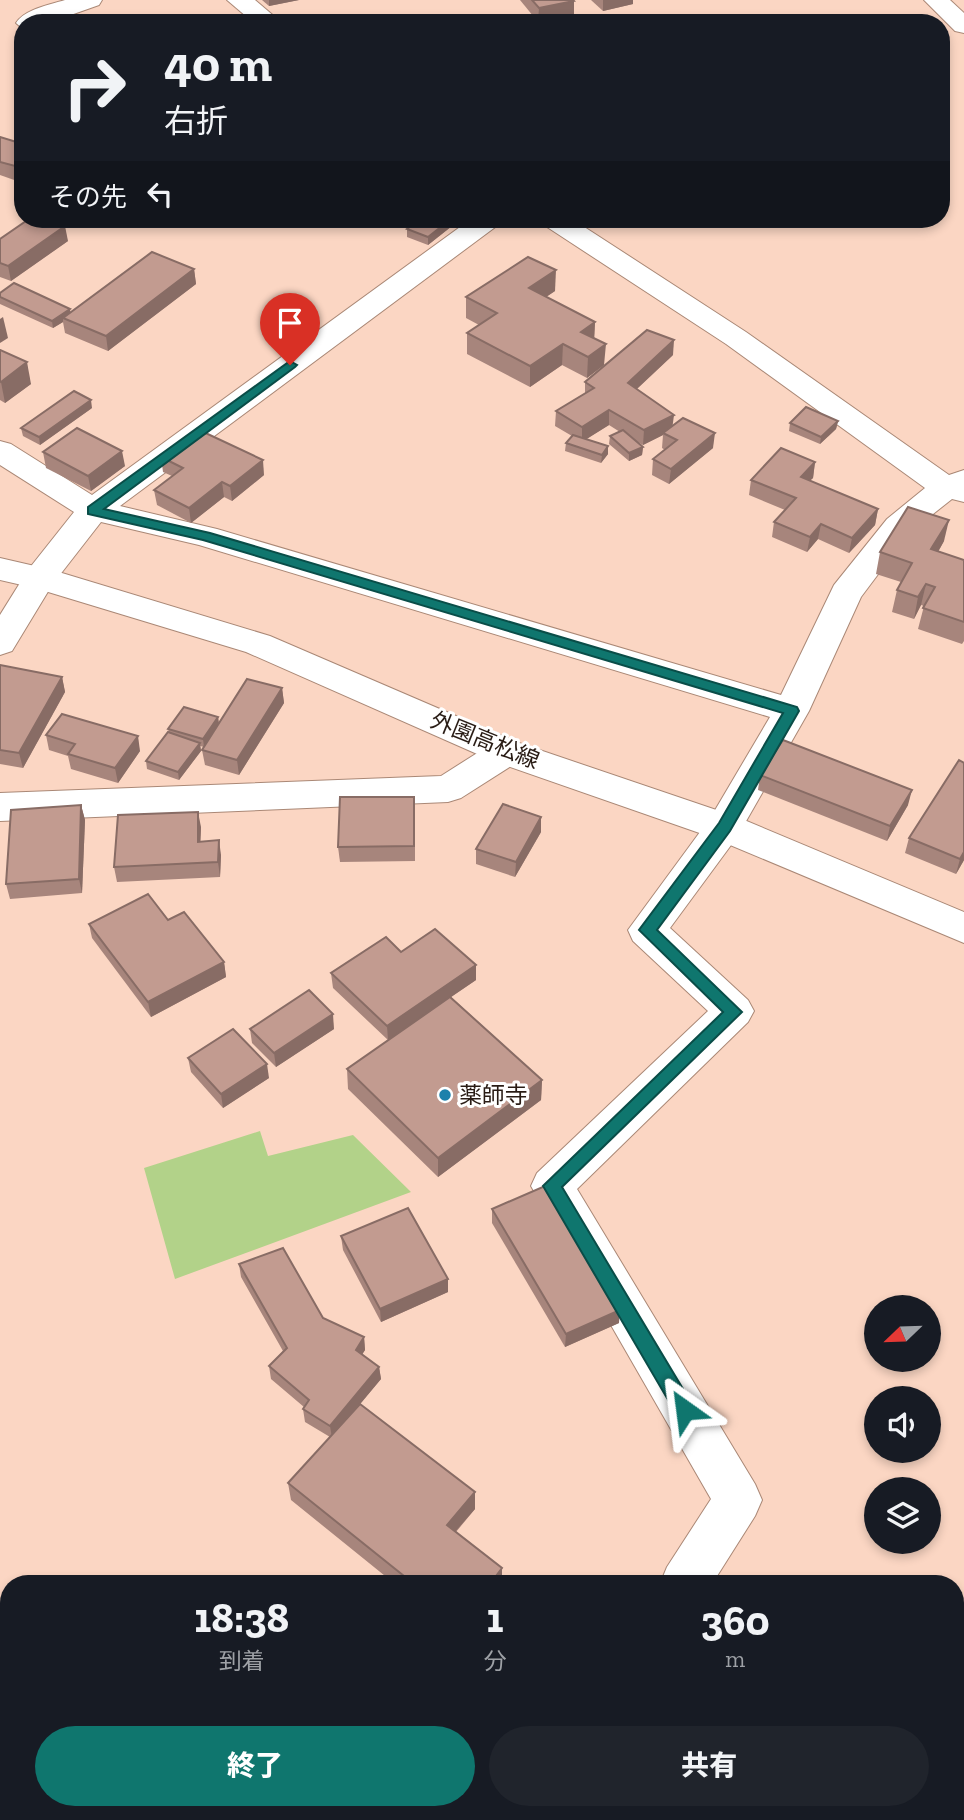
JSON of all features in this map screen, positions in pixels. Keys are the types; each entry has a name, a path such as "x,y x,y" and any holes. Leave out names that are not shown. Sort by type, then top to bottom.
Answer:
{"street":[{"path":"46,14 90,0"},
{"path":"239,0 258,14"},
{"path":"936,0 964,26"},
{"path":"0,643 40,578 93,510 476,228"},
{"path":"568,228 958,486 898,526 846,593 791,711 724,827 647,930 734,1012 552,1186 738,1500 690,1575"},
{"path":"0,451 93,510 205,536 791,711"},
{"name":"外園高松線","path":"0,569 40,578 258,644 506,751 724,827 964,928"},
{"path":"0,807 448,789 506,751"}],"green space":[{"path":"260,1131 268,1156 353,1135 411,1192 175,1279 144,1168"}],"building":[{"path":"532,0 573,0 574,1 539,8"},
{"path":"0,137 14,141 14,166 0,162"},
{"path":"16,228 62,228 8,266 0,263 0,239"},
{"path":"408,228 440,228 428,237"},
{"path":"152,252 194,269 106,336 63,318"},
{"path":"528,257 556,270 529,288 595,322 581,332 606,344 588,357 563,344 530,366 467,333 497,313 466,297"},
{"path":"14,283 70,309 52,321 0,297 0,293"},
{"path":"647,330 674,340 628,383 674,415 644,430 609,410 582,427 556,411 594,388 585,382"},
{"path":"0,350 27,362 1,382 0,381"},
{"path":"74,391 91,400 39,437 21,428"},
{"path":"806,407 838,421 821,437 790,423"},
{"path":"683,418 715,433 671,469 653,459 677,440 663,433"},
{"path":"77,428 122,451 88,476 43,452"},
{"path":"197,429 263,460 230,486 222,482 189,508 154,490 183,468 161,457"},
{"path":"623,430 643,447 629,453 610,436"},
{"path":"573,435 608,446 602,455 566,443"},
{"path":"781,448 815,462 801,477 878,509 852,538 821,524 810,537 774,522 796,498 751,480"},
{"path":"908,507 949,520 931,549 964,560 964,622 923,608 935,587 926,584 918,597 897,590 912,563 880,552"},
{"path":"0,665 62,677 19,753 0,750"},
{"path":"247,679 282,688 237,760 202,750"},
{"path":"184,707 218,717 203,739 168,729"},
{"path":"62,714 138,736 115,768 68,754 75,744 46,735"},
{"path":"168,732 200,743 178,772 146,761"},
{"path":"783,740 912,790 890,826 760,775"},
{"path":"959,760 964,763 964,852 960,859 909,838"},
{"path":"340,797 414,797 414,846 338,847"},
{"path":"503,804 541,817 516,862 476,849"},
{"path":"81,805 79,879 6,884 11,810"},
{"path":"198,812 198,842 219,840 218,862 114,867 118,815"},
{"path":"148,894 168,920 184,912 224,962 148,1002 89,924"},
{"path":"435,929 476,965 387,1026 331,973 386,937 401,952"},
{"path":"309,990 333,1014 274,1053 250,1029"},
{"name":"薬師寺","path":"450,997 542,1080 438,1158 347,1069"},
{"path":"233,1029 267,1064 221,1094 188,1058"},
{"path":"545,1186 620,1310 566,1334 492,1209"},
{"path":"408,1208 448,1279 380,1309 341,1236"},
{"path":"283,1248 323,1318 364,1337 356,1350 379,1367 330,1426 303,1409 309,1400 269,1366 287,1348 239,1264"},
{"path":"360,1404 475,1492 447,1525 502,1568 497,1575 403,1575 288,1483"}],"place":[{"name":"薬師寺","path":"445,1095"}],"route":[{"path":"290,365 93,510 205,536 791,711 724,827 647,930 734,1012 552,1186 685,1410"}]}
